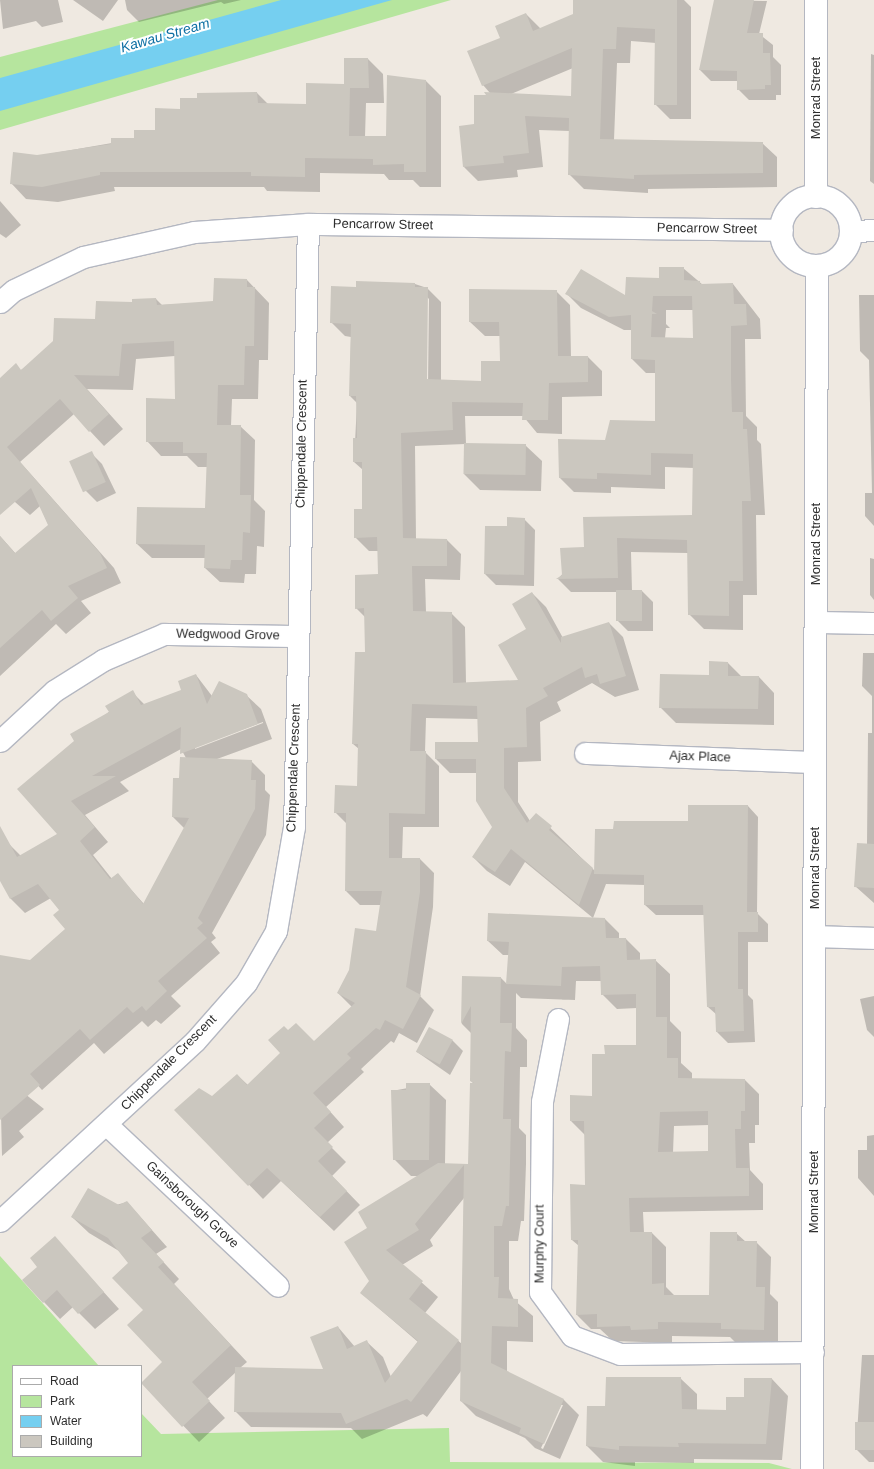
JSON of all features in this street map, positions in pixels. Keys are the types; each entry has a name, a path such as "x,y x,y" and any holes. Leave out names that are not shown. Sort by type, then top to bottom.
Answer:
{"street":[{"name":"Monrad Street","path":"816,0 816,197"},
{"path":"816,197 837,203 850,220 852,231 850,242 837,260 816,266 795,259 783,241 782,230 783,220 796,203 816,197"},
{"name":"Pencarrow Street","path":"0,302 14,290 83,257 194,232 308,224 782,230"},
{"name":"Chippendale Crescent","path":"0,1221 195,1041 246,983 276,931 294,827 308,224"},
{"path":"852,231 874,230"},
{"name":"Monrad Street","path":"812,1469 815,936 814,762 816,622 816,266"},
{"path":"816,622 874,623"},
{"name":"Wedgwood Grove","path":"0,741 54,691 103,660 164,634 298,636"},
{"name":"Ajax Place","path":"585,753 814,762"},
{"path":"815,936 874,938"},
{"name":"Murphy Court","path":"558,1019 542,1101 540,1292 572,1336 620,1354 813,1352"},
{"name":"Gainsborough Grove","path":"106,1124 278,1286"}],"green space":[{"path":"218,0 451,0 0,130 0,57"},
{"path":"0,1256 98,1365 12,1365 12,1457 142,1457 142,1414 161,1434 449,1428 450,1462 769,1463 792,1469 0,1469"}],"water":[{"name":"Kawau Stream","path":"281,0 392,0 0,111 0,78"}],"building":[{"path":"573,0 677,0 677,105 654,105 655,29 617,27 616,49 603,49 600,139 763,142 763,173 634,175 634,179 568,175 569,118 525,116 529,153 503,156 504,163 463,167 459,126 474,124 474,95 486,95 484,92 571,96 572,48 482,86 467,51 500,38 495,26 526,13 533,31 573,14"},
{"path":"714,0 754,0 747,33 763,33 763,53 770,53 771,85 765,85 765,89 737,90 737,71 699,70"},
{"path":"344,58 368,58 369,88 350,88 349,136 386,136 387,75 426,80 426,172 404,172 404,164 373,165 373,159 305,158 305,177 251,176 251,172 100,172 100,175 42,187 10,184 13,152 37,155 111,144 111,138 134,138 134,130 155,130 155,108 180,109 180,98 197,98 197,93 257,92 258,103 306,104 306,83 344,84"},
{"path":"659,267 684,267 684,280 700,281 700,284 733,283 734,304 746,304 747,325 731,326 731,379 732,412 743,412 743,429 747,429 751,501 742,501 743,581 729,581 729,616 688,615 687,540 617,538 618,578 556,579 562,575 560,548 584,547 583,517 692,515 693,454 651,453 651,475 597,473 597,479 559,478 558,439 605,440 610,420 655,421 655,360 631,359 631,315 609,317 565,294 581,269 625,295 626,277 659,278","holes":["653,296 692,296 693,338 651,337 652,314 657,314 652,311"]},
{"path":"214,278 247,279 247,287 255,287 254,346 245,346 244,385 218,385 217,425 241,425 240,495 251,495 250,533 243,532 242,560 231,560 230,569 204,568 205,545 136,544 137,507 205,508 207,453 183,453 183,442 146,442 146,398 175,399 174,341 122,344 119,376 74,375 109,414 89,432 60,399 7,447 100,553 107,568 68,586 78,598 51,621 42,610 0,648 0,536 15,553 48,525 31,488 0,515 0,378 16,363 21,370 53,341 54,318 95,319 96,301 132,302 132,299 156,298 157,305 213,301"},
{"path":"356,281 415,283 415,287 428,287 427,379 481,381 481,361 500,361 499,322 469,322 469,289 557,290 558,356 588,356 588,382 549,383 548,420 522,420 523,403 452,402 453,430 401,433 403,538 447,539 447,566 412,566 413,611 452,612 453,683 518,680 498,645 526,629 512,604 532,592 561,643 561,637 609,622 626,676 600,684 597,674 585,678 582,667 543,688 548,696 526,708 527,747 504,748 504,788 527,823 536,813 552,826 549,830 593,868 579,905 511,849 495,872 472,857 492,827 476,801 476,759 435,759 435,742 478,742 477,706 412,704 410,751 426,751 425,814 389,813 389,858 420,858 420,892 406,987 421,995 403,1029 385,1020 380,1030 376,1028 347,1054 351,1058 313,1093 331,1112 314,1128 333,1147 318,1161 347,1191 320,1217 267,1168 248,1186 174,1110 199,1088 212,1096 237,1074 247,1085 280,1053 268,1040 284,1026 288,1030 296,1023 314,1041 355,1003 337,993 349,970 355,928 376,931 382,891 345,891 346,813 334,813 335,785 357,786 358,744 352,744 355,652 365,652 364,608 355,609 355,575 378,574 377,537 354,538 354,509 362,509 362,462 353,462 353,438 357,438 356,396 349,396 351,324 330,323 331,286 356,287"},
{"path":"464,443 526,444 525,475 463,474"},
{"path":"92,451 106,482 83,492 69,461"},
{"path":"507,517 525,518 524,575 484,574 485,526 507,526"},
{"path":"616,590 642,590 642,621 616,621"},
{"path":"709,661 728,662 728,676 759,676 758,709 659,708 660,674 709,675"},
{"path":"196,674 207,704 219,681 247,694 258,724 180,754 181,727 92,776 116,776 71,801 95,827 80,841 110,879 118,873 143,904 189,818 172,817 173,778 179,778 180,757 252,760 251,780 256,780 255,809 198,918 203,923 197,928 207,938 158,981 167,991 146,1011 142,1006 133,1013 127,1007 90,1040 80,1029 30,1074 40,1085 0,1120 0,955 30,960 65,929 53,915 59,910 38,884 10,899 0,881 0,826 17,857 57,834 17,789 74,741 70,734 109,712 105,706 133,690 141,705 181,690 178,681"},
{"path":"688,805 748,805 747,912 758,912 758,932 738,932 738,989 743,989 744,1031 716,1032 715,1007 707,1007 703,905 644,905 644,875 594,874 595,829 613,829 614,821 688,821"},
{"path":"857,843 874,844 874,888 854,887"},
{"path":"488,913 605,918 606,938 626,938 627,960 656,959 656,1017 667,1017 667,1058 678,1058 678,1078 745,1079 745,1111 741,1111 741,1129 735,1129 736,1168 749,1168 749,1196 629,1198 630,1232 652,1232 652,1284 664,1283 664,1295 709,1295 710,1232 737,1232 737,1241 757,1241 756,1287 765,1287 764,1330 721,1329 721,1323 658,1322 658,1329 631,1330 630,1326 597,1327 597,1314 576,1315 578,1240 571,1240 570,1184 585,1185 584,1121 570,1121 570,1095 592,1096 592,1054 605,1054 604,1045 636,1045 636,994 601,995 600,966 562,967 561,986 506,984 509,942 487,941","holes":["708,1111 708,1151 658,1152 660,1112"]},
{"path":"462,976 501,977 500,1023 512,1023 511,1052 505,1051 503,1119 511,1119 509,1206 506,1206 502,1226 494,1226 494,1277 499,1277 498,1298 518,1299 518,1327 492,1326 491,1363 564,1399 544,1444 519,1433 521,1428 460,1401 464,1165 415,1224 419,1230 386,1250 423,1281 409,1299 459,1340 411,1402 407,1399 346,1424 341,1413 234,1412 235,1367 323,1369 310,1337 338,1326 347,1349 367,1340 385,1383 418,1341 360,1293 369,1281 344,1242 367,1228 358,1212 438,1163 468,1164 470,1083 474,1083 470,1081 471,1006 461,1024"},
{"path":"429,1027 453,1040 440,1064 416,1052"},
{"path":"406,1083 430,1083 429,1160 393,1160 391,1090 406,1090"},
{"path":"88,1188 119,1205 127,1201 152,1230 141,1238 164,1262 158,1267 231,1345 192,1382 210,1401 182,1427 142,1384 142,1382 162,1362 127,1325 143,1310 112,1278 128,1263 108,1238 71,1217"},
{"path":"55,1236 104,1292 78,1314 57,1290 43,1303 22,1280 37,1267 30,1258"},
{"path":"606,1377 681,1377 682,1409 726,1410 726,1397 744,1397 744,1378 772,1378 766,1444 678,1443 679,1447 619,1446 619,1450 586,1446 587,1406 605,1406"},
{"path":"855,1422 874,1422 874,1450 855,1450"}]}
